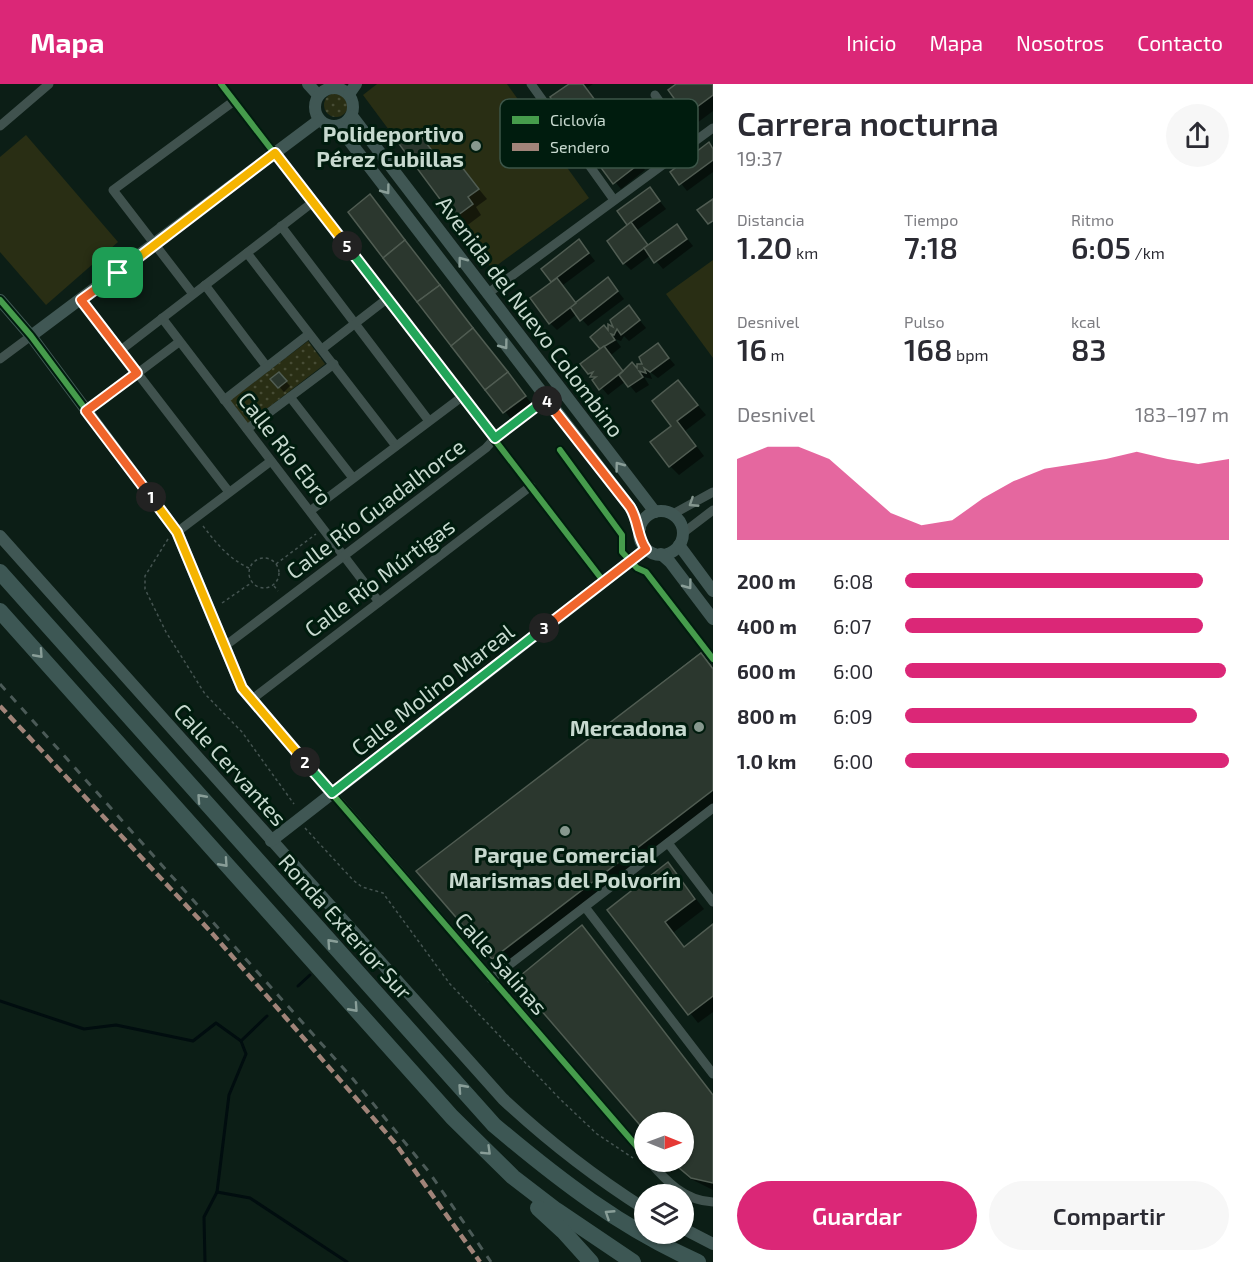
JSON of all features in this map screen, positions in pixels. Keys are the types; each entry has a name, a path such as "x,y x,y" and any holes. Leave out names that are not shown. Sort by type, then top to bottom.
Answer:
{"highway":[{"name":"Ronda Exterior Sur","path":"0,572 495,1125 552,1175 610,1216 663,1247 698,1262"},
{"path":"0,610 452,1117 513,1177 556,1210 633,1262"},
{"path":"513,1177 532,1204 563,1231 591,1262"}],"street":[{"path":"2,119 49,84"},
{"path":"221,84 388,298 604,582"},
{"path":"308,84 318,95"},
{"path":"531,84 542,99"},
{"path":"337,88 353,89 352,116 338,126 331,127 319,120 315,108 318,95 323,91 337,88"},
{"path":"655,95 658,99"},
{"path":"193,294 113,190 234,101"},
{"name":"Avenida del Nuevo Colombino","path":"352,116 656,512"},
{"path":"0,359 319,120"},
{"name":"Avenida del Nuevo Colombino","path":"338,126 630,507 640,528"},
{"path":"698,139 713,128"},
{"path":"591,168 614,200"},
{"path":"487,294 658,168"},
{"path":"121,350 313,202"},
{"path":"281,226 429,421"},
{"path":"246,253 396,446"},
{"path":"205,285 267,367"},
{"path":"322,349 388,298"},
{"path":"0,300 31,336 173,535 242,688 332,793"},
{"path":"81,300 230,492"},
{"name":"Calle Río Ebro","path":"162,318 379,602"},
{"path":"224,400 309,334"},
{"path":"86,411 179,342"},
{"path":"247,429 334,364"},
{"path":"310,511 463,396"},
{"path":"290,397 353,478"},
{"name":"Calle Río Guadalhorce","path":"225,646 346,556 546,399"},
{"path":"173,535 271,461"},
{"name":"Calle Río Múrtigas","path":"250,699 531,486"},
{"path":"713,492 673,514 656,512 645,518 640,528 640,539 646,549 661,554 670,562 713,619"},
{"path":"661,554 674,550 681,539 713,510"},
{"path":"673,514 678,519 681,539 713,591"},
{"name":"Calle Cervantes","path":"0,536 503,1099 548,1141 593,1176 634,1202"},
{"name":"Calle Molino Mareal","path":"271,841 646,549"},
{"name":"Calle Salinas","path":"332,793 634,1149"},
{"path":"491,979 713,808"},
{"path":"668,843 713,902"},
{"path":"585,907 713,1074"},
{"path":"660,1172 676,1189 691,1197 713,1202"},
{"path":"694,1234 713,1244"}],"path":[{"path":"201,522 218,546 237,563 249,568"},
{"path":"276,564 316,534"},
{"path":"173,535 145,576 145,589 166,632 205,694 242,732 294,804"},
{"path":"264,557 276,564 279,578 273,585 259,588 251,582 249,568 254,561 264,557"},
{"path":"222,603 251,582"},
{"path":"273,585 278,591"},
{"path":"305,828 353,880 362,887 383,893 450,984 560,1099 597,1134 631,1159 634,1158"}],"green space":[{"name":"Polideportivo Pérez Cubillas","path":"377,84 507,84 518,99 500,99 500,168 567,168 589,198 492,269 363,95"},
{"path":"336,93 345,96 348,105 345,114 336,117 327,114 324,105 327,96"},
{"path":"26,135 118,242 46,305 0,252 0,157"},
{"path":"713,260 713,358 666,294"},
{"path":"308,341 325,364 247,424 229,401"}],"building":[{"path":"569,84 583,84 594,99 551,99 550,97"},
{"path":"676,84 713,84 713,95 698,106 698,99 674,99 668,90"},
{"path":"416,130 444,166 455,158 479,189 468,197 473,204 454,218 399,144"},
{"path":"709,142 713,149 713,160 679,185 670,172 675,168 698,168 698,150"},
{"path":"601,168 634,168 613,184"},
{"path":"650,187 660,201 627,225 617,211"},
{"path":"370,194 405,240 383,258 348,212"},
{"path":"713,199 713,221 708,224 697,210"},
{"path":"631,222 648,245 623,264 607,241"},
{"path":"677,224 687,239 654,263 644,248"},
{"path":"579,239 589,253 551,282 541,269"},
{"path":"405,240 440,285 417,302 383,258"},
{"path":"608,277 618,291 580,321 570,307"},
{"path":"557,278 576,303 549,324 530,298"},
{"path":"440,285 473,328 451,346 417,302"},
{"path":"629,305 640,320 621,335 617,329 614,335 611,334 615,340 600,349 590,337 604,325 608,330 608,324 613,327 610,320"},
{"path":"473,328 508,372 485,390 451,346"},
{"path":"658,343 669,358 650,372 644,368 646,373 639,371 643,377 628,387 619,375 632,362 637,368 637,364 642,364 639,357"},
{"path":"604,346 623,371 599,390 592,380 596,377 590,377 593,372 588,374 580,364"},
{"path":"279,372 287,381 278,388 270,379"},
{"path":"508,372 526,396 503,413 485,390"},
{"path":"678,380 698,405 677,421 696,446 669,467 650,442 671,426 652,401"},
{"name":"Mercadona","path":"701,653 713,669 713,765 655,689"},
{"name":"Parque Comercial Marismas del Polvorín","path":"701,653 713,669 713,790 492,959 416,871"},
{"path":"668,862 695,899 665,922 684,947 713,924 713,996 688,1015 607,910"},
{"path":"582,925 713,1095 713,1183 691,1178 684,1172 694,1172 694,1112 634,1112 634,1118 515,980"}],"waterway":[{"path":"298,986 310,975"},
{"path":"0,1001 84,1029 116,1025 193,1041 216,1023 241,1041 246,1054 229,1095 217,1192 204,1217 205,1262"},
{"path":"241,1041 267,1016"},
{"path":"217,1192 250,1198 347,1262"}],"railway":[{"path":"0,684 353,1079 429,1172 491,1262"}],"marked path":[{"path":"0,706 211,932 395,1143 480,1262"}],"cycle path":[{"path":"221,84 604,582"},
{"path":"0,300 31,336 177,532 242,688 251,700 634,1143"},
{"path":"560,450 622,535 622,552 637,568 646,572 713,659"}],"place":[{"name":"Polideportivo Pérez Cubillas","path":"476,146"},
{"name":"Mercadona","path":"699,727"},
{"name":"Parque Comercial Marismas del Polvorín","path":"565,831"}],"route":[{"path":"275,153 495,438 546,399 630,507 637,518 640,539 646,549 332,793 242,688 177,532 86,411 137,373 81,300 118,273 275,153"}]}
